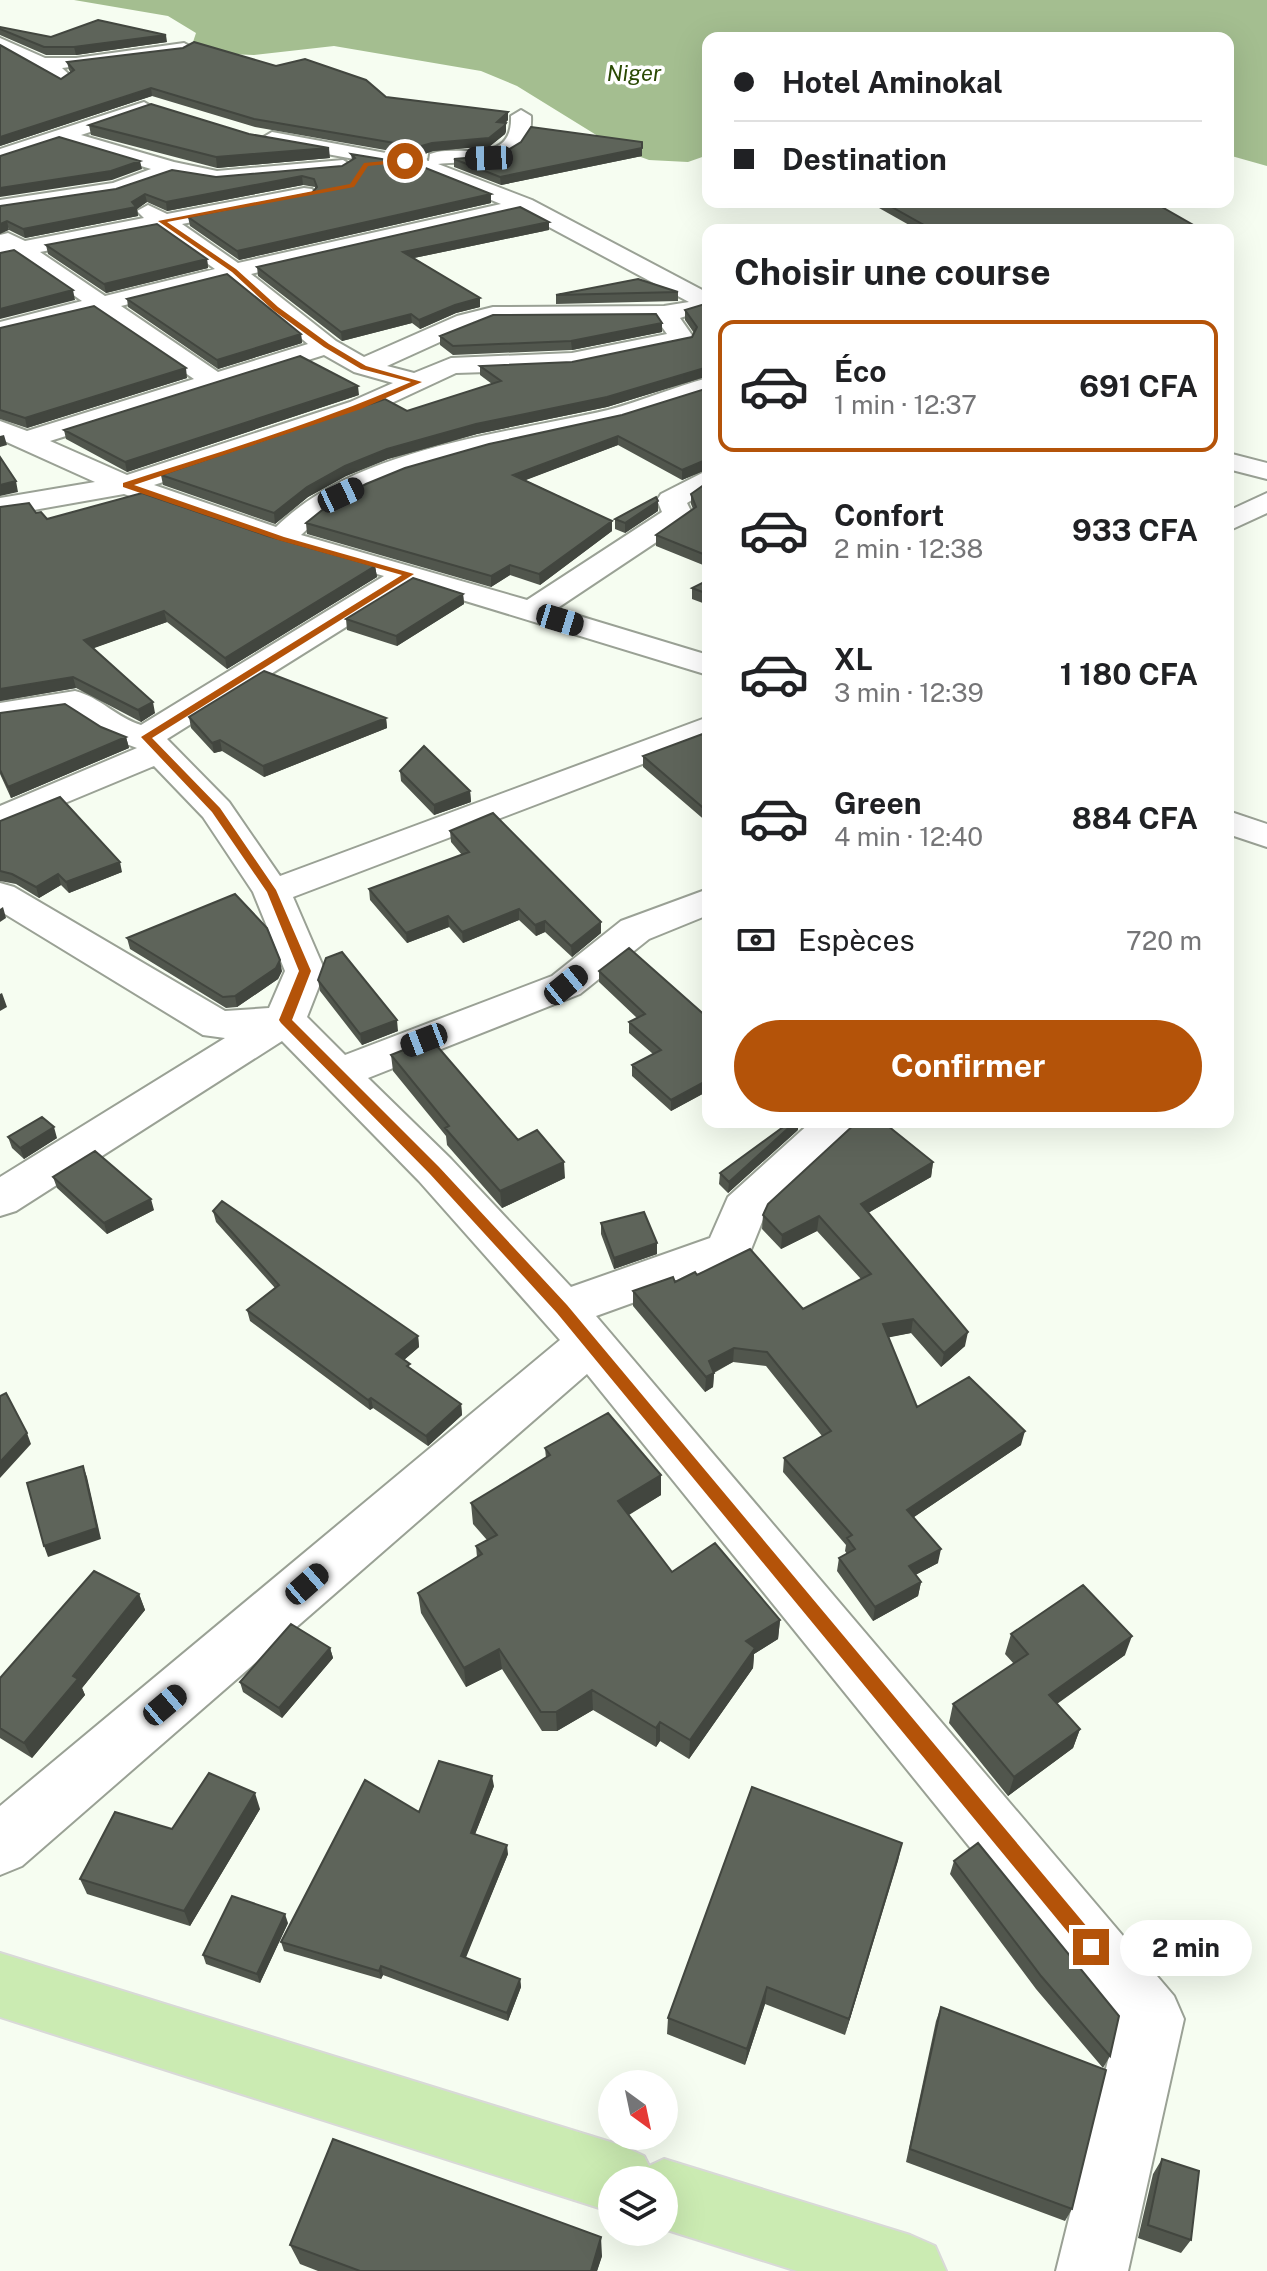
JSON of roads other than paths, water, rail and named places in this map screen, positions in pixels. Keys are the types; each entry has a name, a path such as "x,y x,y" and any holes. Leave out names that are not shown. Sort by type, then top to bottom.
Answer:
{"main road":[{"path":"0,1985 598,2173"},
{"path":"678,2198 910,2271"}],"street":[{"path":"0,43 42,63 88,97 110,118"},
{"path":"42,63 76,63 184,48"},
{"path":"0,156 153,105 167,110"},
{"path":"58,135 171,168 217,177 410,162 443,156 489,158 509,150 522,128 521,116"},
{"path":"251,135 410,162 524,205 702,301"},
{"path":"10,251 352,185 366,164"},
{"path":"0,206 117,189 171,168"},
{"path":"117,189 234,271 276,308 327,346 363,367 418,382"},
{"path":"0,329 234,271 524,205"},
{"path":"0,234 10,251 104,304 214,381"},
{"path":"363,367 466,321 493,314 664,313 702,305"},
{"path":"0,507 126,485 359,408 451,366 572,361 682,338 664,313"},
{"path":"13,435 214,381 327,346"},
{"path":"281,538 315,507 367,482 447,455 555,427 600,420 702,388"},
{"path":"13,435 126,485 281,538 702,663"},
{"path":"1234,463 1267,471"},
{"path":"531,611 678,515 671,500 702,482"},
{"path":"1234,519 1267,502"},
{"path":"0,819 154,743 409,574"},
{"path":"0,713 75,701 117,729 154,743 216,810 272,892 305,971 285,1020 0,1199"},
{"path":"272,892 702,729"},
{"path":"1234,824 1267,836"},
{"path":"0,895 218,1025 285,1020 435,1170 576,1326 1151,2019 1092,2271"},
{"path":"339,1073 566,985 635,930 702,903"},
{"path":"0,1845 576,1326 729,1250 744,1209 832,1128"}],"water":[{"name":"Niger","path":"74,0 1267,0 1267,166 1234,157 1234,32 702,32 702,157 688,162 649,160 619,149 517,86 481,71 334,46 254,55 228,54 192,45 196,33 168,16"}]}
